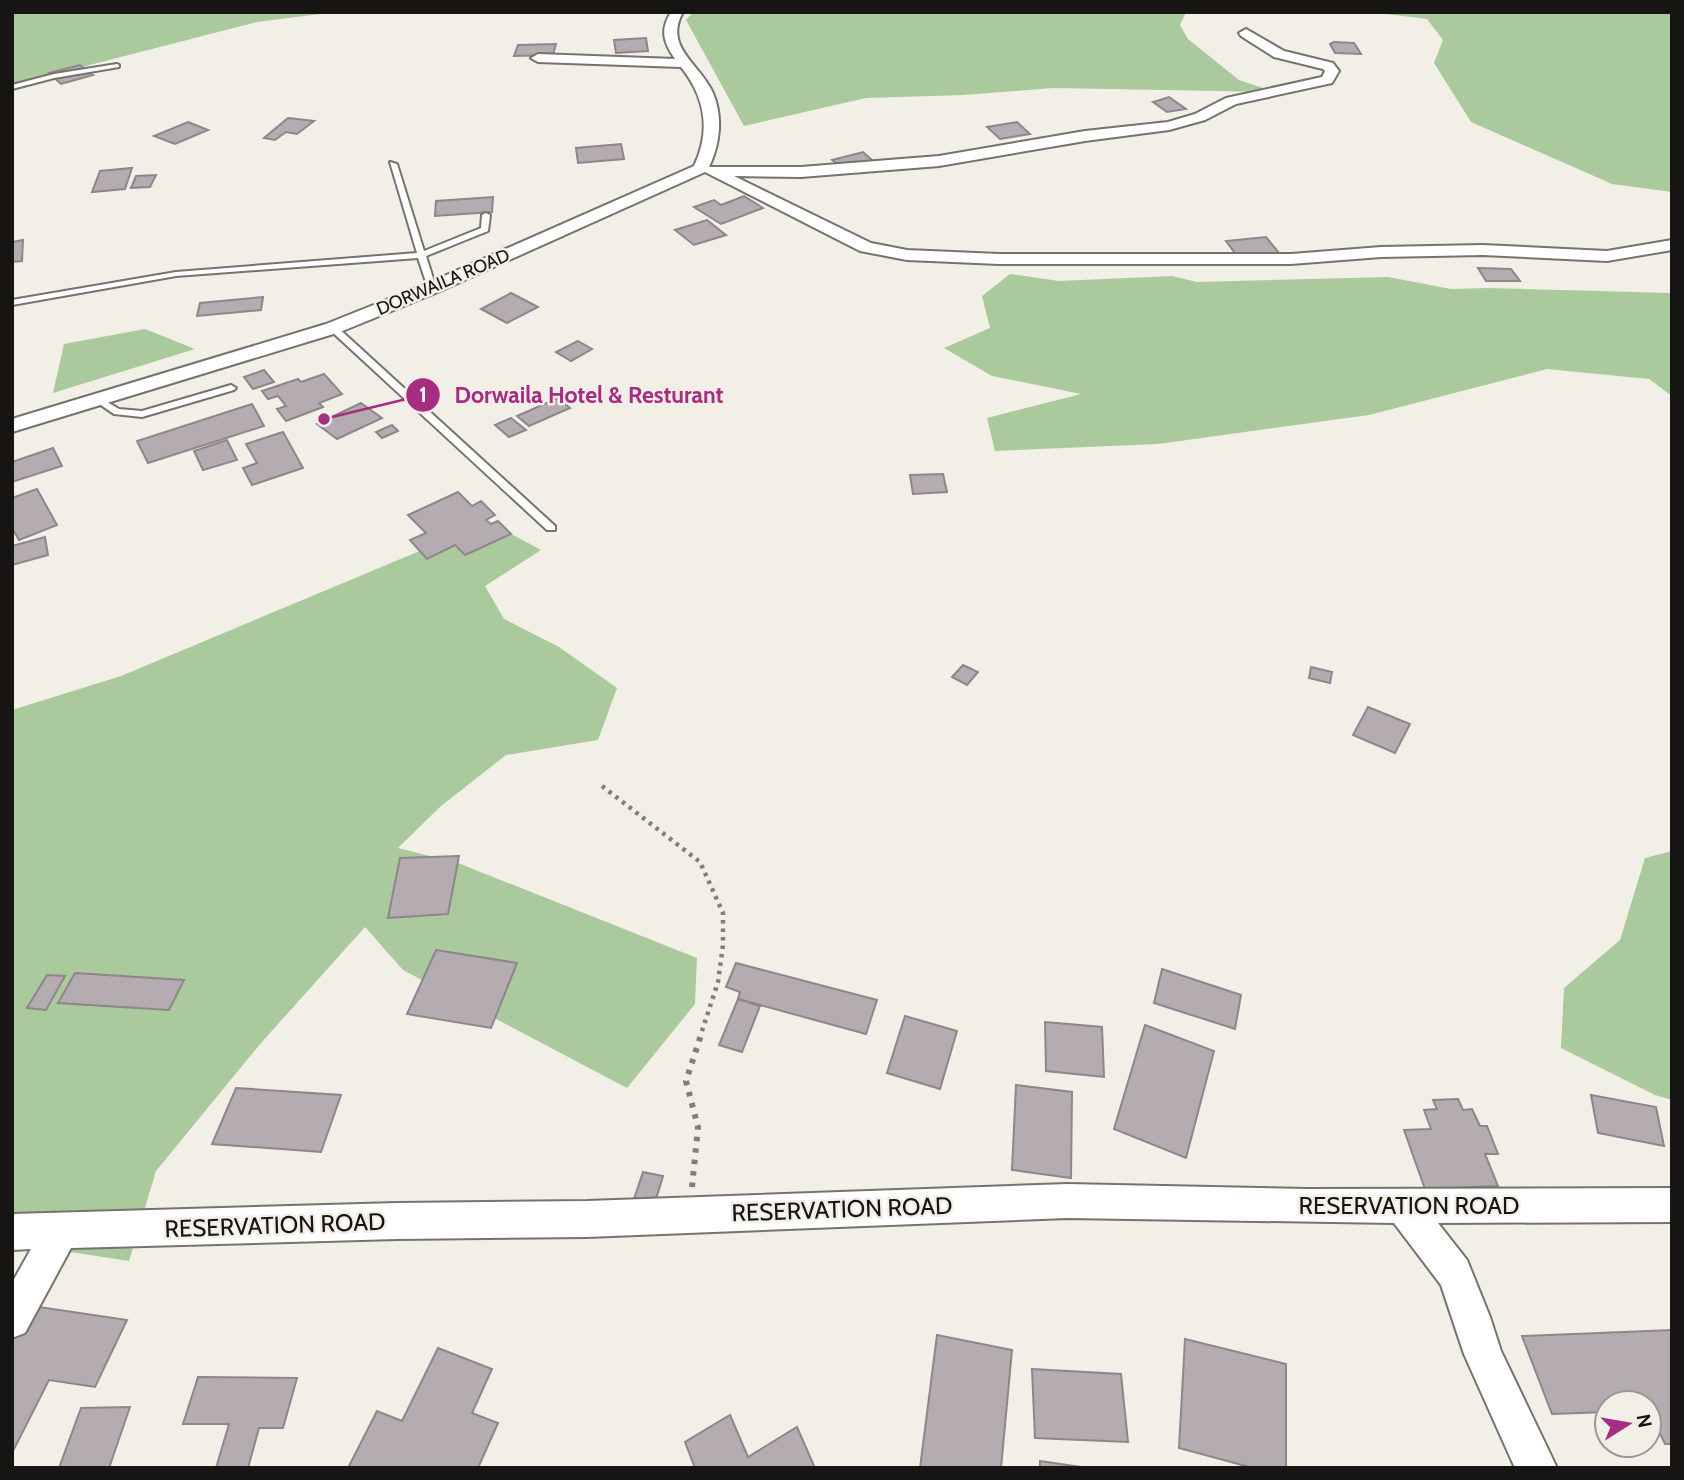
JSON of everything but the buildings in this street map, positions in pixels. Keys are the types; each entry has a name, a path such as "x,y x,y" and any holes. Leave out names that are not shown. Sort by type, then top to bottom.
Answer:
{"street":[{"path":"677,12 669,22 667,32 683,62 705,91 712,125 706,170"},
{"path":"706,170 801,172 867,169 939,161 1072,138 1169,126 1200,117 1231,101 1326,80 1332,71 1328,66 1279,54 1246,33"},
{"path":"538,58 683,62"},
{"path":"706,170 866,247 907,255 999,259 1291,259 1381,252 1483,250 1606,256 1626,254 1639,247 1672,245"},
{"name":"DORWAILA ROAD","path":"12,426 333,328 706,170"},
{"name":"RESERVATION ROAD","path":"12,1232 384,1221 587,1219 690,1213 1067,1201 1403,1206 1672,1205"},
{"path":"1403,1206 1454,1273 1472,1317 1483,1354 1520,1438 1537,1468"},
{"path":"12,1320 61,1231"}],"lane":[{"path":"12,87 54,76 117,66"},
{"path":"393,164 432,288"},
{"path":"12,303 176,274 422,255 485,229 486,215"},
{"path":"333,328 551,528"},
{"path":"100,401 117,412 142,414 231,388"}],"path":[{"path":"602,786 700,862 723,913 723,945 718,982 686,1081 698,1127 690,1213"}],"green space":[{"path":"12,12 336,12 257,22 12,85"},
{"path":"693,12 1186,12 1180,25 1188,39 1239,80 1275,92 1053,88 964,95 866,98 744,126 686,20"},
{"path":"1370,12 1672,12 1672,192 1612,184 1471,122 1434,63 1443,40 1427,19"},
{"path":"1010,274 1059,281 1172,276 1197,282 1388,277 1451,289 1672,293 1672,396 1649,379 1547,369 1369,415 1158,444 995,451 987,418 1081,394 992,376 944,348 990,328 982,296"},
{"path":"145,329 195,349 53,393 64,344"},
{"path":"489,522 541,550 485,586 504,619 559,647 617,688 598,740 506,755 441,806 398,848 458,863 697,958 695,1004 627,1088 403,970 365,927 261,1043 156,1171 129,1261 12,1243 12,710 121,676"},
{"path":"1672,851 1672,1100 1655,1095 1561,1048 1564,988 1620,940 1645,858"}],"place":[{"name":"Dorwaila Hotel & Resturant","path":"324,419"}]}
